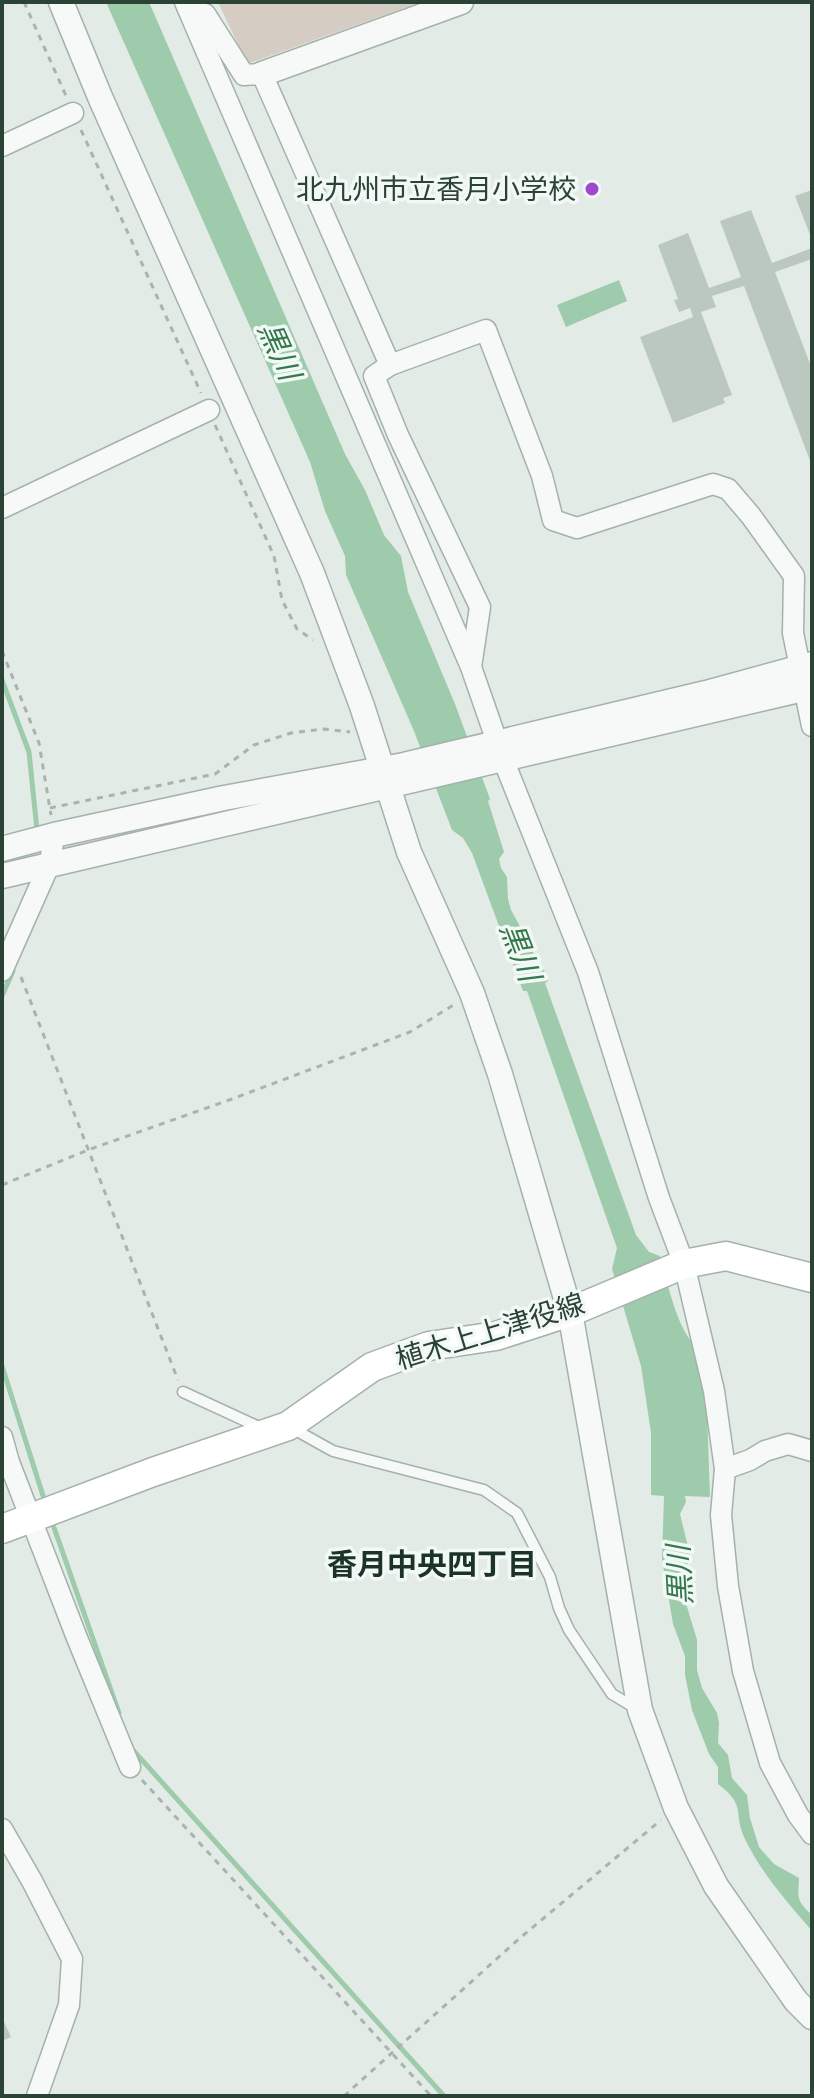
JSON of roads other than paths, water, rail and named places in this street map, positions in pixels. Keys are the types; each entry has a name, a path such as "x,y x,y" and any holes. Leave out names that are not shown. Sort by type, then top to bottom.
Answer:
{"main road":[{"name":"植木上上津役線","path":"2,1529 279,1429 372,1367 429,1346 496,1336 678,1267 726,1256 812,1278"}],"street":[{"path":"61,2 100,97 312,573 371,735 395,775 409,852 472,993 581,1306 640,1710 676,1808 716,1886 796,2001 812,2017"},
{"path":"186,6 205,14 244,75 262,74 461,2"},
{"path":"186,6 471,667 500,750 588,972 659,1198 714,1391 725,1469 721,1515 728,1586 743,1671 770,1763 812,1834"},
{"path":"262,74 390,365"},
{"path":"2,146 73,113"},
{"path":"471,667 480,607 398,435 374,376 390,365 486,330 542,476 553,520 577,528 713,484 728,489 803,572 793,633 807,677 812,726"},
{"path":"2,508 209,410"},
{"path":"2,876 395,775 807,677"},
{"path":"2,849 224,798 395,775"},
{"path":"2,971 50,863 54,835"},
{"path":"2,1437 77,1638 130,1767"},
{"path":"725,1469 788,1444 812,1451"},
{"path":"2,1829 72,1959 69,2005 37,2096"}],"lane":[{"path":"183,1392 333,1451 484,1490 517,1513 550,1577 569,1630 612,1694 640,1710"}],"water":[{"name":"黒川","path":"106,2 149,2 345,454 365,490 384,535 401,556 408,592 455,704 490,799 488,801 504,852 499,859 507,877 511,910 531,946 538,968 544,970 548,981 545,983 636,1235 649,1252 660,1256 678,1318 696,1345 707,1411 710,1497 685,1496 686,1502 680,1514 690,1555 683,1584 697,1640 697,1670 702,1688 717,1713 718,1743 728,1755 732,1778 747,1795 759,1847 774,1864 799,1878 799,1899 812,1915 812,1931 751,1852 741,1830 736,1804 718,1784 718,1767 709,1754 692,1710 685,1675 685,1656 673,1624 662,1559 664,1496 651,1495 651,1433 641,1366 612,1269 617,1248 527,991 523,991 472,853 463,838 452,830 414,731 346,575 345,556 325,511 310,462"},
{"path":"619,280 627,301 566,327 557,305"}],"waterway":[{"path":"2,680 29,752 37,830"},
{"path":"2,996 13,971"},
{"path":"2,1366 45,1502"},
{"path":"51,1519 119,1713"},
{"path":"132,1749 444,2096"}],"place":[{"name":"北九州市立香月小学校","path":"592,189"}],"district":[{"name":"香月中央四丁目","path":"432,1565"}]}
